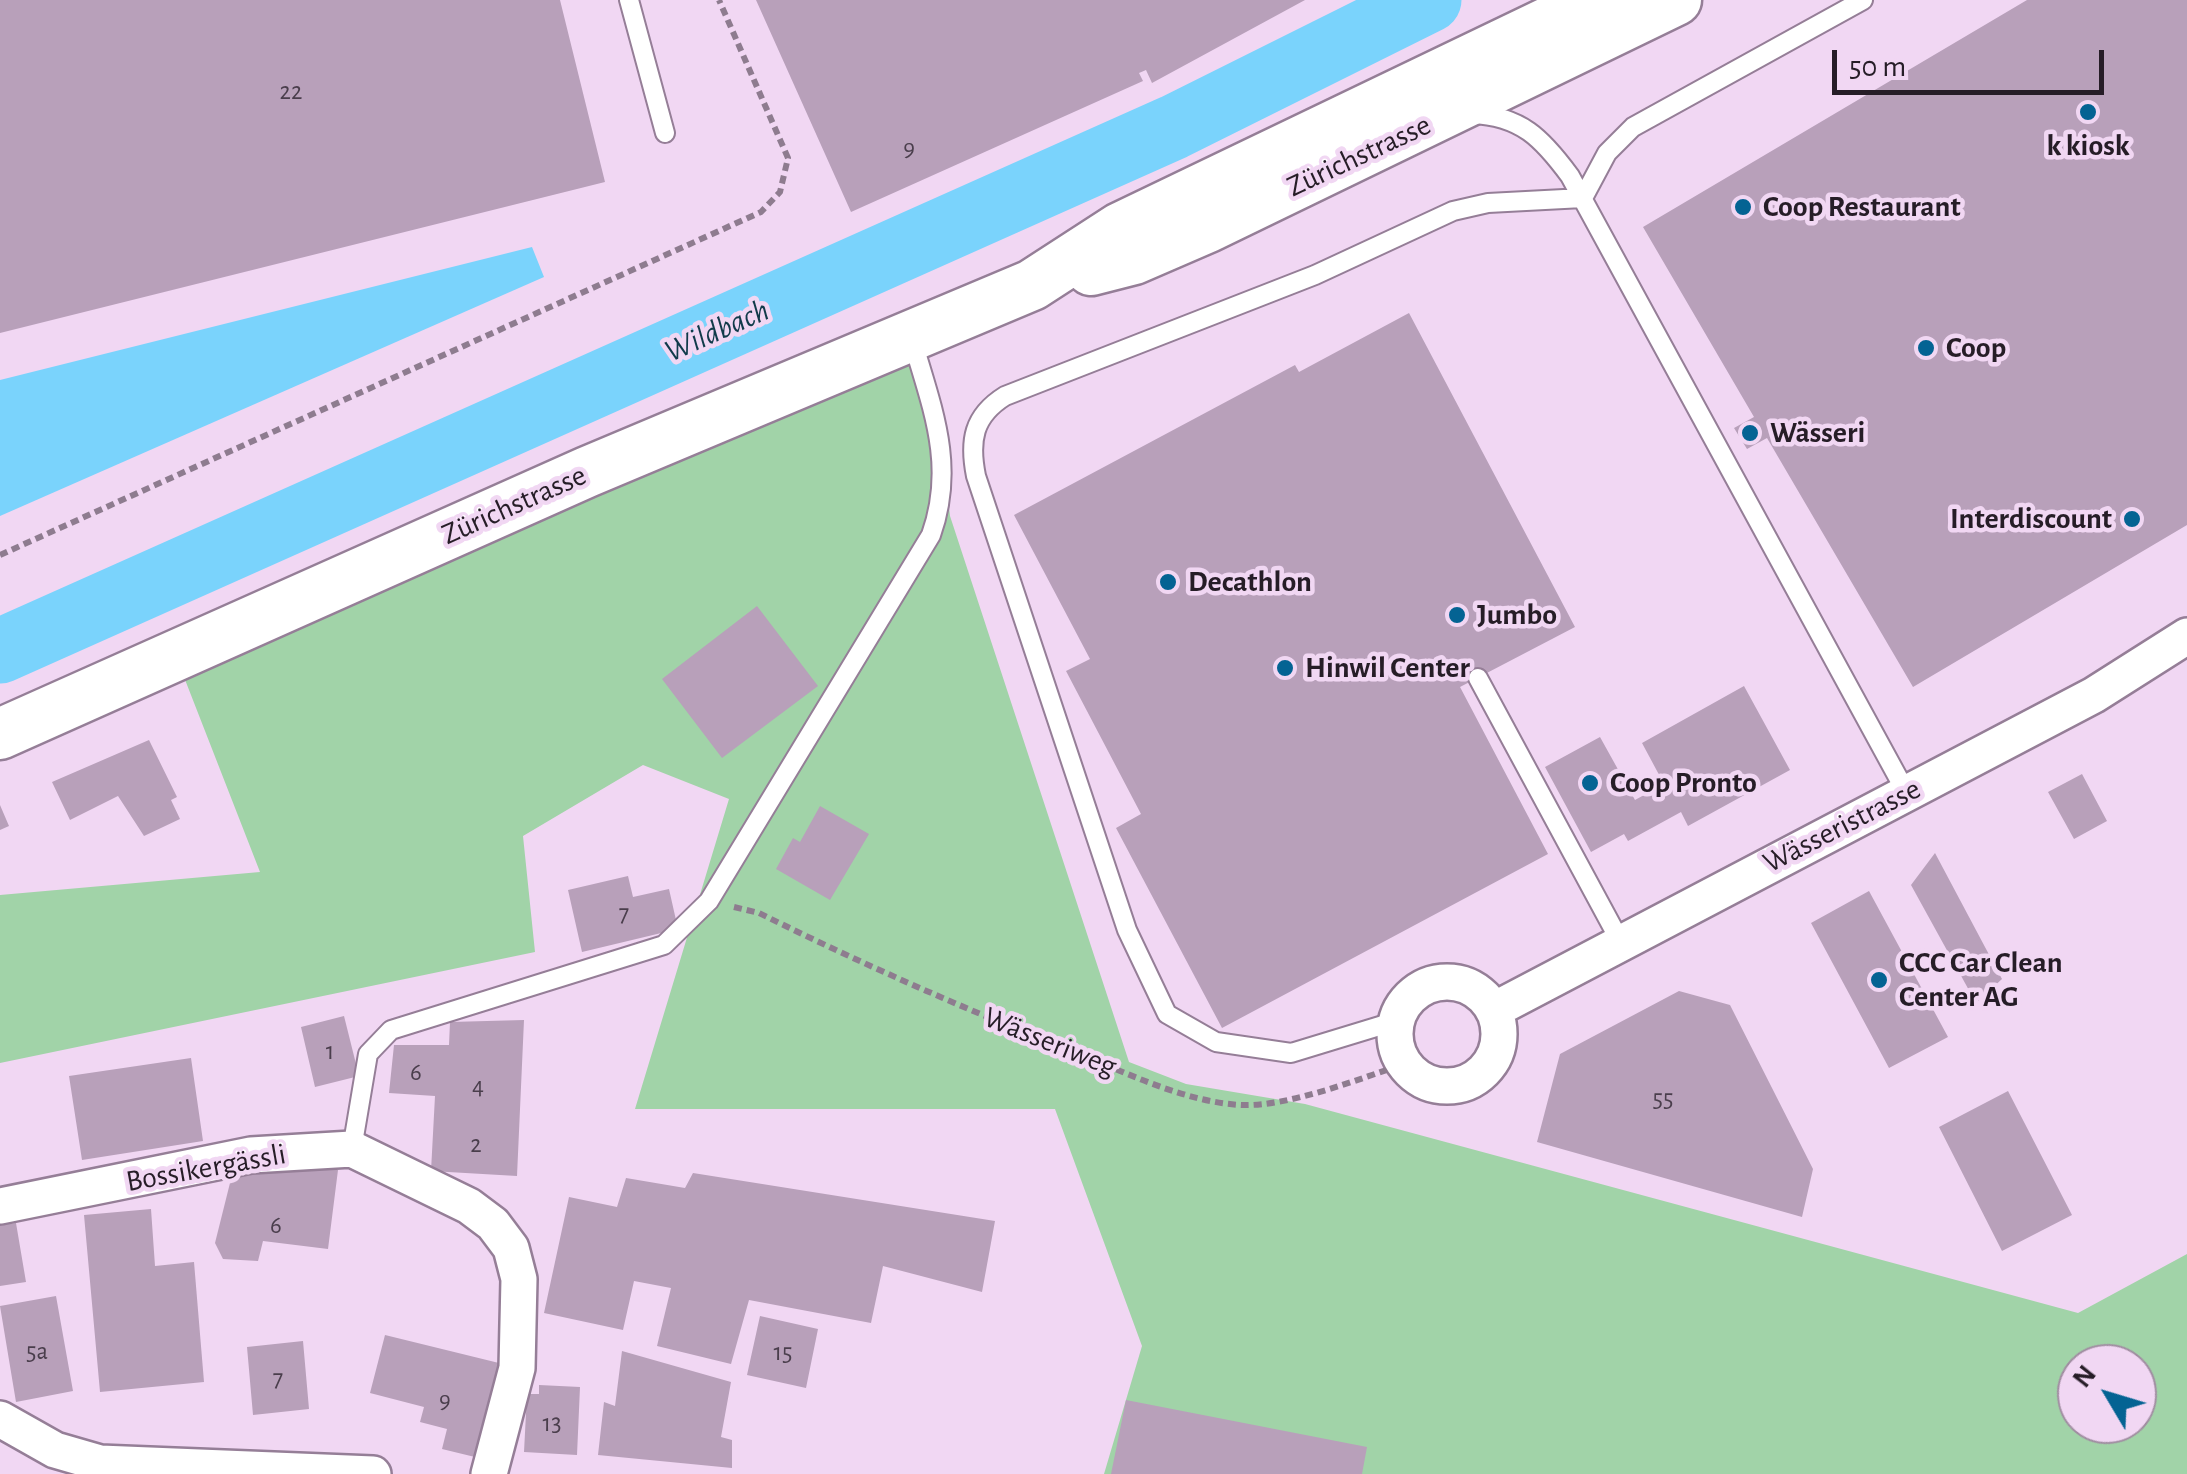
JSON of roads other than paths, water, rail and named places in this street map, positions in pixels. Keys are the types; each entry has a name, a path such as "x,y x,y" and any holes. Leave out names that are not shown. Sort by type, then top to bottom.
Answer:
{"main road":[{"name":"Zürichstrasse","path":"0,734 569,480 912,340 1032,285 1120,228 1595,0"},
{"name":"Zürichstrasse","path":"1032,285 1134,260 1437,119 1676,0"}],"street":[{"name":"Wässeristrasse","path":"1494,1010 2094,694 2187,636"},
{"path":"1450,981 1483,995 1494,1010 1499,1041 1494,1056 1474,1079 1444,1086 1428,1083 1404,1064 1394,1036 1396,1020 1416,991 1450,981"},
{"name":"Bossikergässli","path":"0,1206 250,1154 352,1149 469,1206 494,1224 510,1248 519,1279 517,1368 490,1474"},
{"path":"0,1419 54,1450 100,1463 374,1474"}],"lane":[{"path":"629,0 665,132"},
{"path":"1583,198 1607,152 1634,127 1863,0"},
{"path":"1437,119 1484,114 1522,124 1545,143 1583,198 1906,792"},
{"path":"1396,1020 1291,1053 1216,1042 1167,1014 1128,930 976,476 971,442 983,415 1005,396 1315,276 1442,216 1488,203 1583,198"},
{"path":"352,1149 368,1054 391,1030 664,945 709,901 931,535 944,488 944,456 912,340"},
{"path":"1478,678 1620,941"}],"water":[{"path":"532,247 544,277 0,516 0,380"}],"waterway":[{"name":"Wildbach","path":"0,651 1174,127 1429,0"}],"place":[{"name":"k kiosk","path":"2088,112"},
{"name":"Coop Restaurant","path":"1743,207"},
{"name":"Coop","path":"1926,348"},
{"name":"Wässeri","path":"1750,433"},
{"name":"Interdiscount","path":"2132,519"},
{"name":"Decathlon","path":"1168,582"},
{"name":"Jumbo","path":"1457,615"},
{"name":"Hinwil Center","path":"1285,668"},
{"name":"Coop Pronto","path":"1590,783"},
{"name":"CCC Car Clean Center AG","path":"1879,980"}]}
